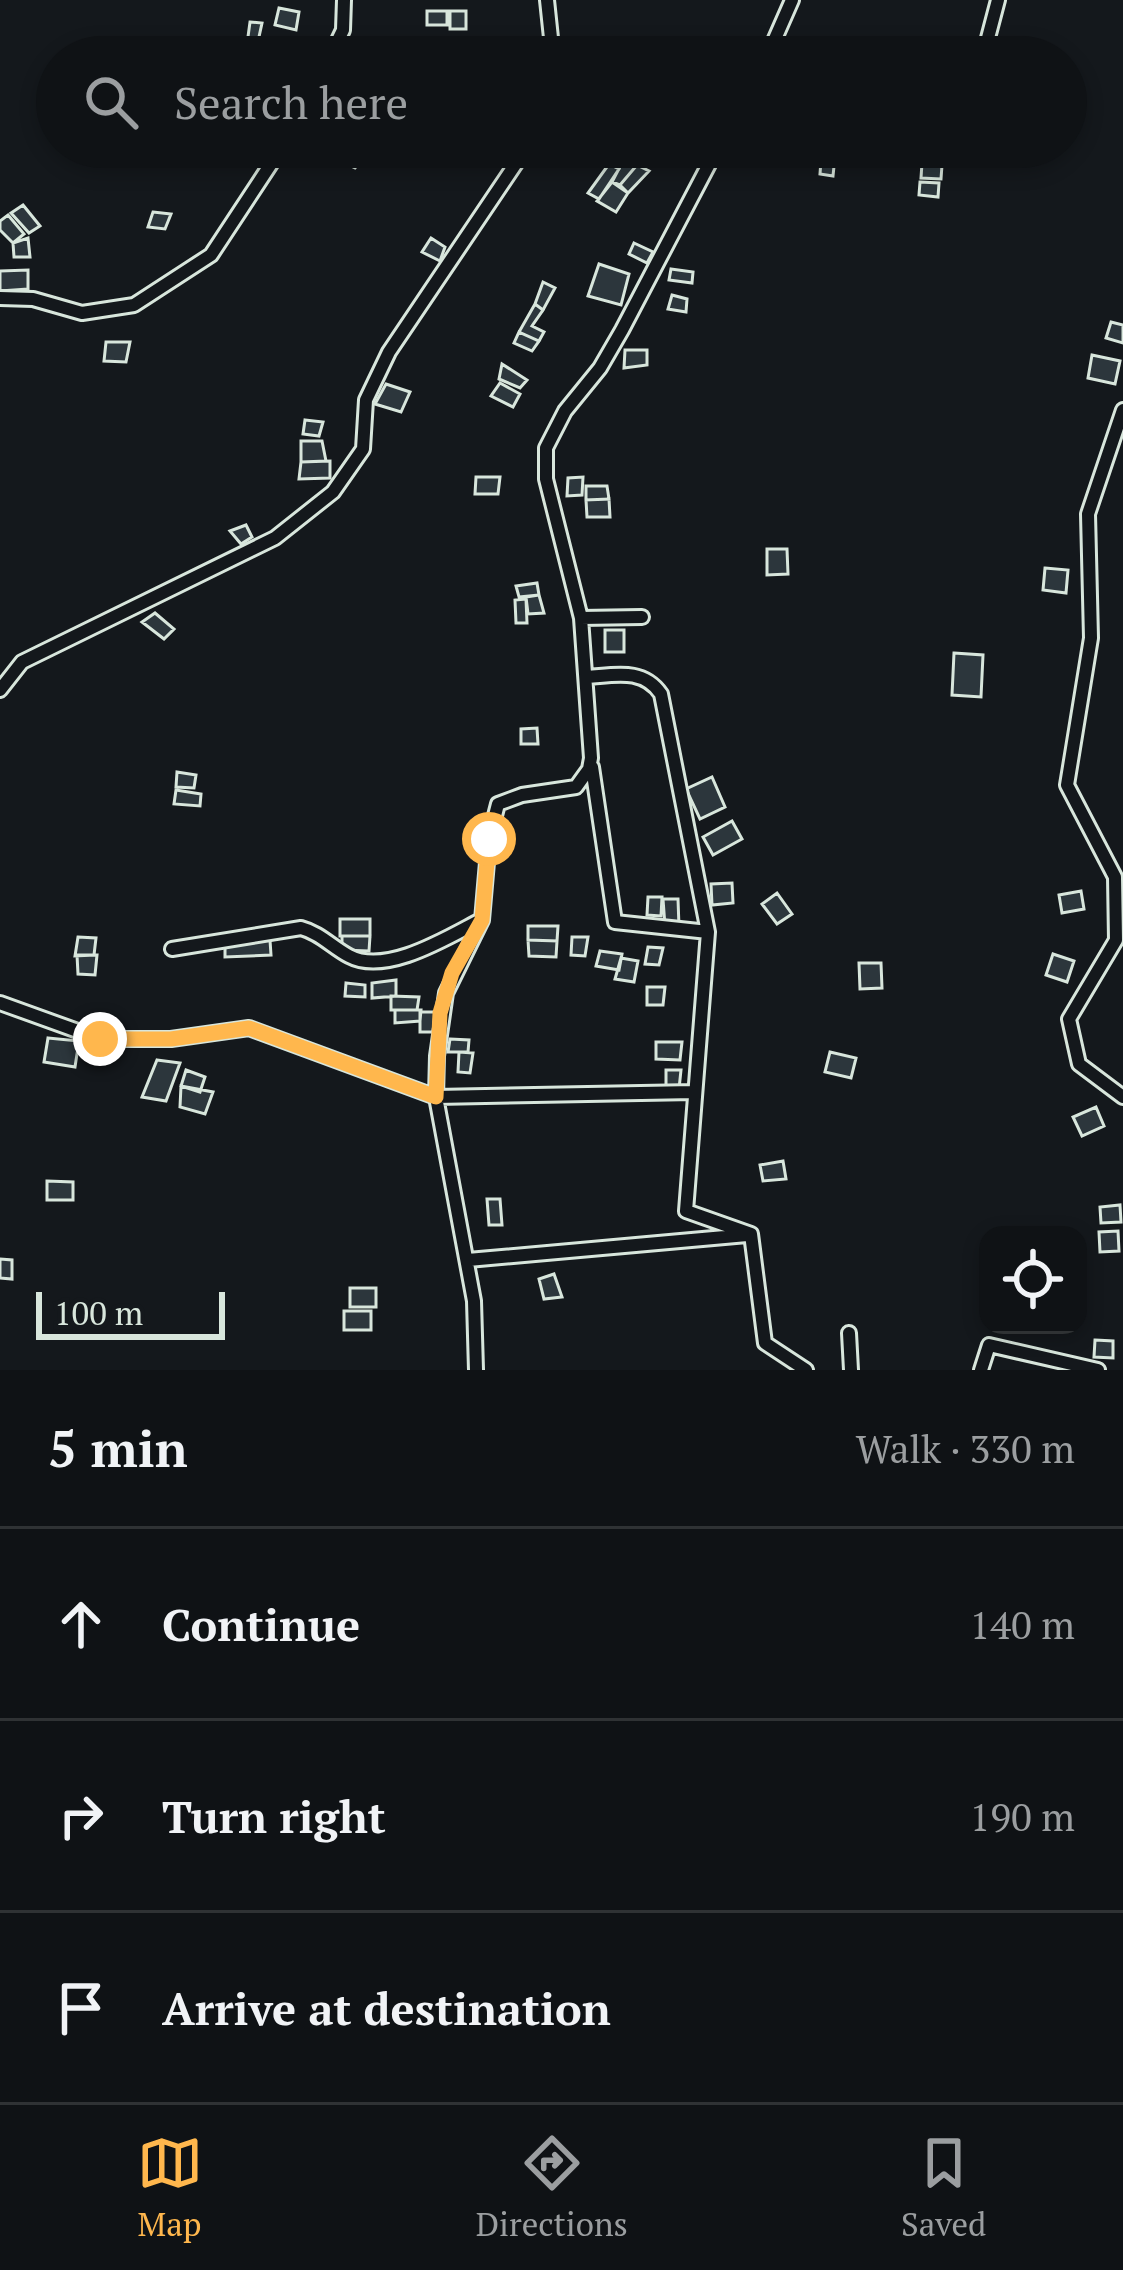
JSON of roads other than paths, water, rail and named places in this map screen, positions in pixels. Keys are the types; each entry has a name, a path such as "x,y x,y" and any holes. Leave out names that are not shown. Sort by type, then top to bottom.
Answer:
{"street":[{"path":"340,36 344,0"},
{"path":"547,0 551,36"},
{"path":"776,36 792,0"},
{"path":"989,36 998,0"},
{"path":"0,298 33,299 82,313 134,305 211,255 268,168"},
{"path":"0,691 22,662 275,538 333,492 363,448 366,400 389,352 513,168"},
{"path":"707,168 600,368 565,411 547,448 547,479 581,618 591,758 615,922 709,932"},
{"path":"1123,410 1088,514 1091,638 1067,785 1114,877 1116,940 1069,1019 1079,1064 1123,1097"},
{"path":"581,618 642,617"},
{"path":"588,677 630,673 651,680 661,694 709,932 686,1211 751,1234"},
{"path":"476,1370 468,1260 436,1097 440,1013 452,973 482,920 491,826 498,804 522,795 576,787 591,758"},
{"path":"172,949 301,928 316,932 354,959 373,962 422,951 482,920"},
{"path":"0,1003 100,1039 171,1039 249,1028 436,1097 694,1092"},
{"path":"468,1260 751,1234"},
{"path":"751,1234 765,1343 806,1370"},
{"path":"849,1333 851,1370"},
{"path":"981,1370 989,1345 1098,1370"}]}
